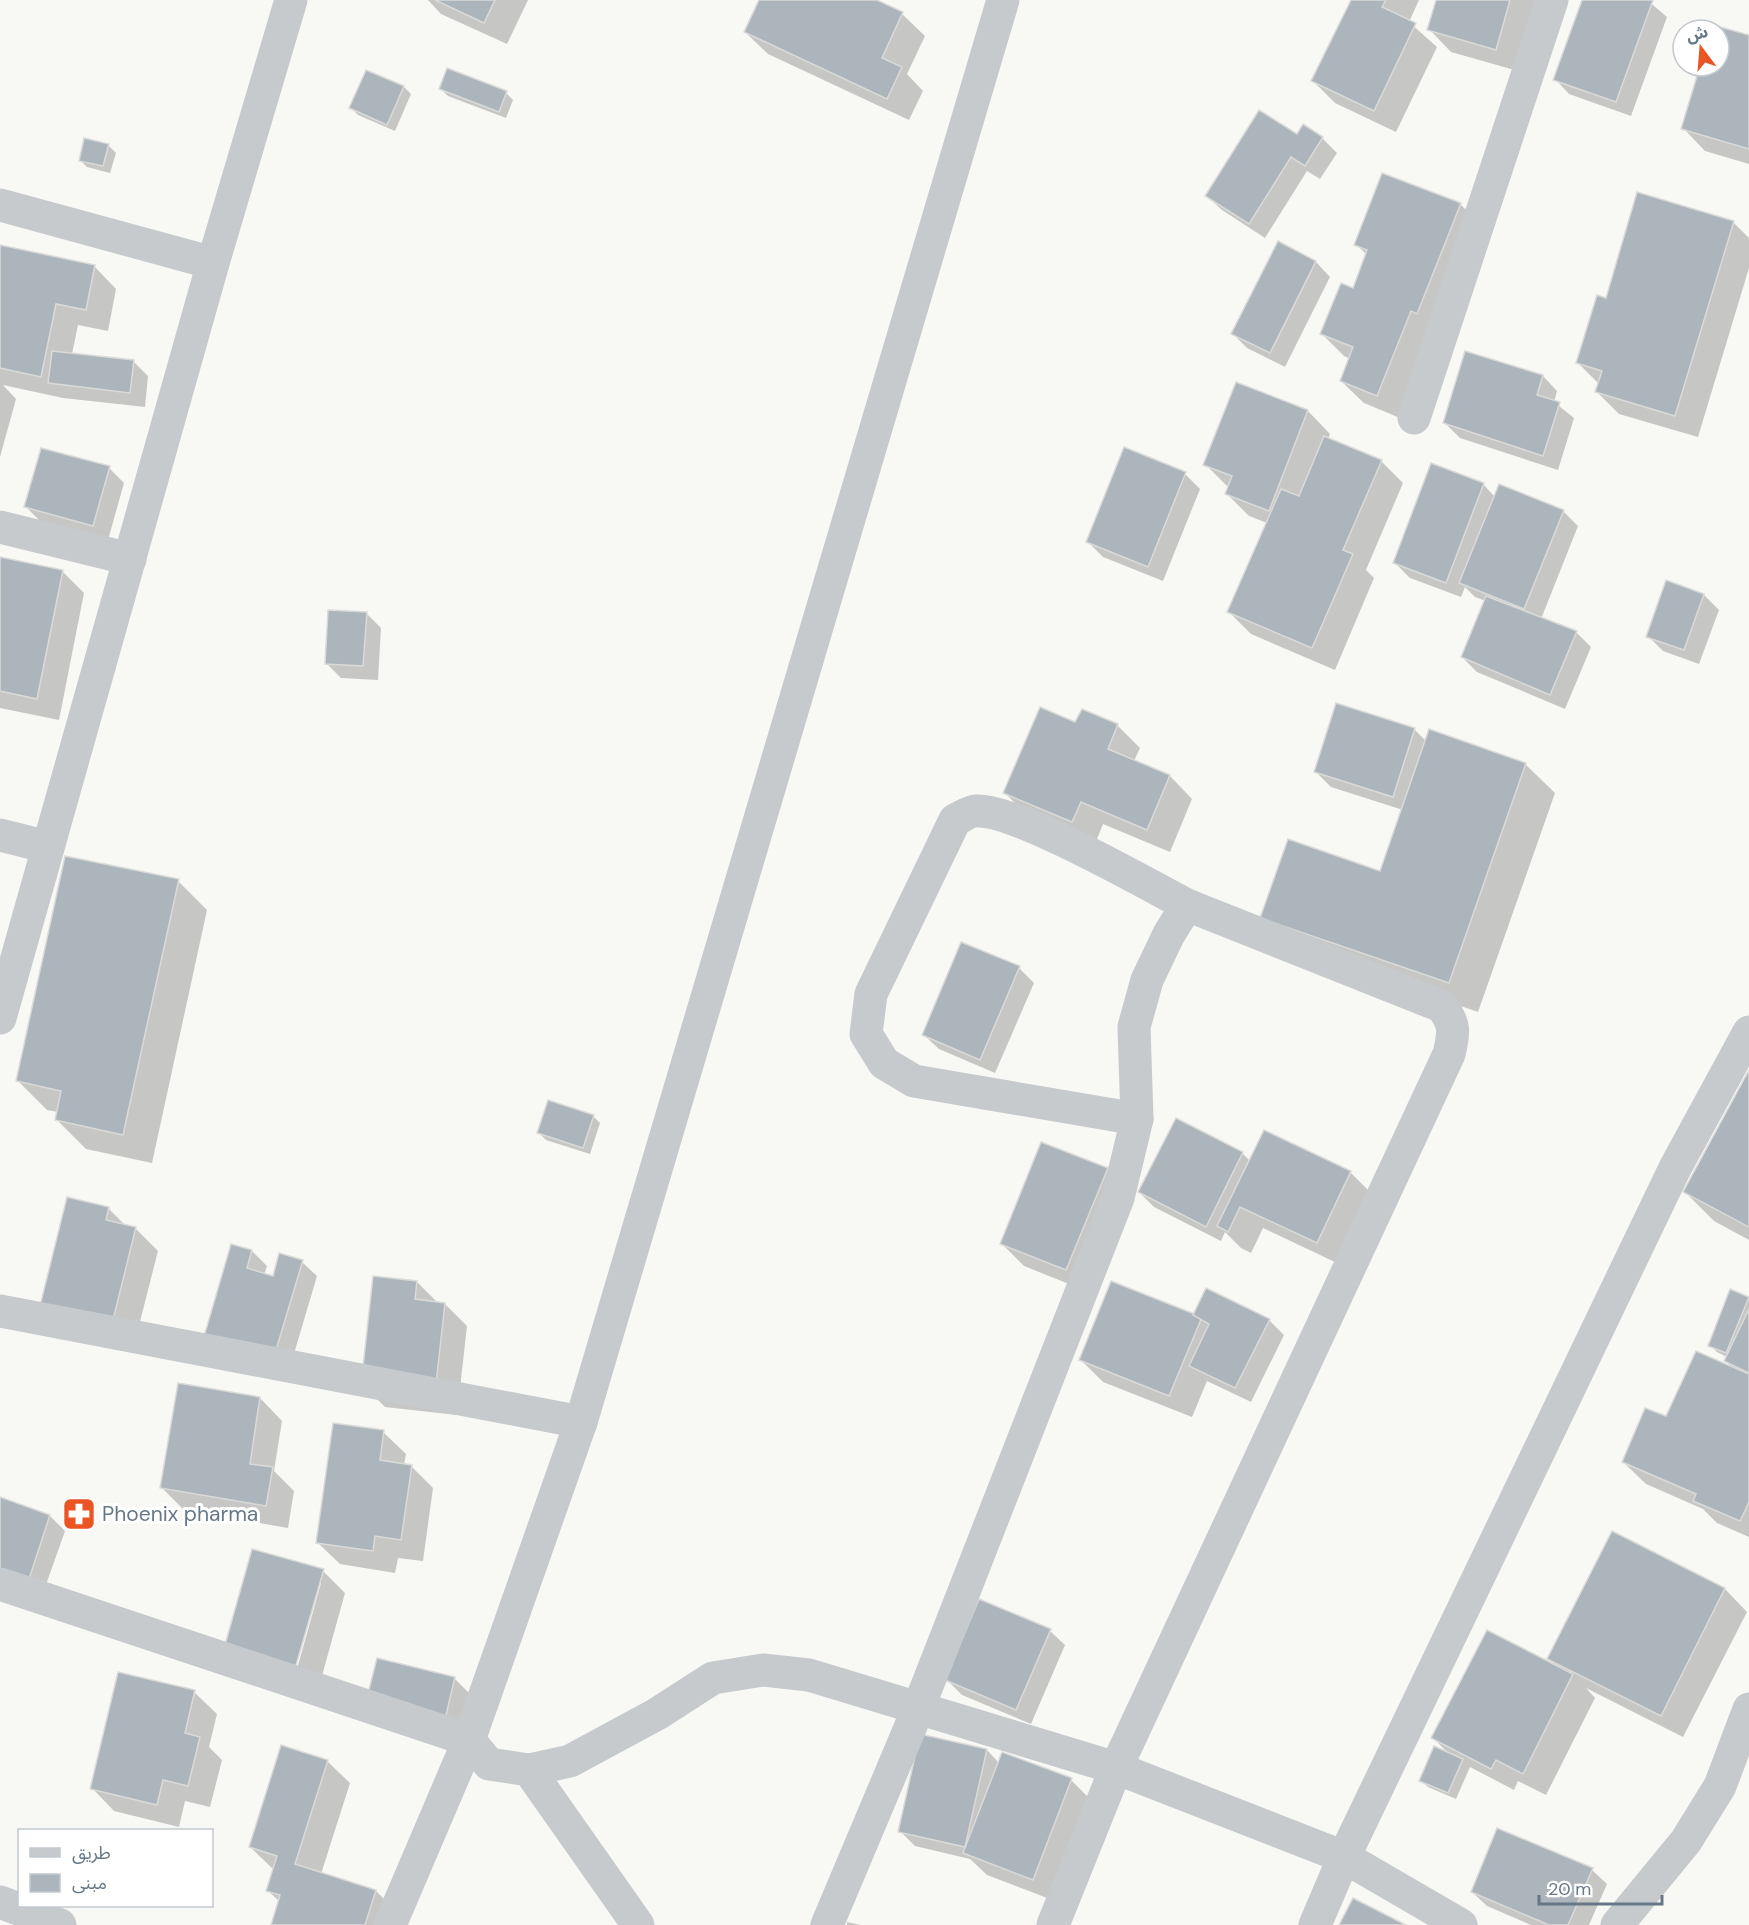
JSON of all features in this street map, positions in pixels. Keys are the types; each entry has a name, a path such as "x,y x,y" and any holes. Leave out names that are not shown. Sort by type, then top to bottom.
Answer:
{"street":[{"path":"0,1018 213,263 291,0"},
{"path":"390,1925 469,1740 581,1422 1003,0"},
{"path":"1414,418 1552,0"},
{"path":"0,205 213,263"},
{"path":"0,528 130,559"},
{"path":"1053,1925 1116,1768 1444,1065 1453,1036 1452,1019 1441,1006 1187,905 1037,830 995,813 974,811 955,820 871,994 866,1034 884,1063 914,1081 1137,1119"},
{"path":"0,835 48,847"},
{"path":"827,1925 918,1708 1118,1198 1137,1119 1134,1027 1147,980 1169,934 1187,905"},
{"path":"1315,1925 1344,1857 1675,1168 1749,1032"},
{"path":"0,1311 581,1422"},
{"path":"0,1584 469,1740 489,1764 529,1770 570,1761 657,1714 713,1678 763,1670 809,1675 1116,1768 1344,1857 1461,1925"},
{"path":"1617,1925 1686,1841 1720,1786 1749,1709"},
{"path":"529,1770 638,1925"},
{"path":"0,1902 60,1925"}],"building":[{"path":"435,0 495,0 484,23"},
{"path":"759,0 877,0 903,12 882,58 902,67 887,99 744,32"},
{"path":"1351,0 1386,0 1382,7 1416,23 1374,111 1311,81"},
{"path":"1436,0 1510,0 1496,50 1427,30"},
{"path":"1582,0 1653,0 1616,102 1553,80"},
{"path":"1731,30 1749,35 1749,149 1681,129 1696,78 1731,78"},
{"path":"447,68 507,91 499,112 439,89"},
{"path":"366,70 404,86 387,125 349,108"},
{"path":"1259,110 1297,134 1303,124 1323,137 1305,166 1291,157 1249,224 1205,196"},
{"path":"84,138 109,144 103,166 79,161"},
{"path":"1382,173 1461,203 1417,314 1411,311 1377,396 1340,381 1353,347 1320,334 1341,283 1353,288 1367,250 1354,245"},
{"path":"1637,192 1734,221 1675,416 1595,392 1602,371 1576,363 1597,295 1606,298"},
{"path":"1278,241 1316,261 1270,353 1231,334"},
{"path":"0,245 95,265 86,310 56,304 41,377 0,368"},
{"path":"52,351 134,360 130,393 48,383"},
{"path":"1465,351 1543,375 1537,395 1560,402 1543,456 1443,423"},
{"path":"1236,382 1308,410 1269,511 1225,494 1232,476 1203,465"},
{"path":"1324,436 1382,460 1343,550 1353,554 1312,648 1227,612 1281,489 1299,496"},
{"path":"1124,447 1186,472 1148,567 1086,542"},
{"path":"41,448 110,466 93,526 24,507"},
{"path":"1431,463 1484,483 1446,583 1393,563"},
{"path":"1499,484 1564,510 1524,609 1459,583"},
{"path":"0,557 63,570 37,699 0,691"},
{"path":"1666,580 1704,594 1684,650 1646,637"},
{"path":"1486,596 1577,631 1550,695 1461,657"},
{"path":"328,610 367,612 363,666 325,664"},
{"path":"1336,703 1415,728 1393,797 1314,772"},
{"path":"1040,707 1075,722 1082,709 1118,724 1108,749 1170,775 1147,830 1081,802 1072,822 1003,793"},
{"path":"1429,729 1526,763 1449,983 1260,918 1288,839 1380,871"},
{"path":"65,856 179,879 123,1135 55,1120 61,1091 16,1081"},
{"path":"961,942 1020,966 980,1060 922,1035"},
{"path":"1749,1070 1749,1227 1683,1192"},
{"path":"548,1100 594,1115 583,1148 537,1133"},
{"path":"1176,1118 1243,1152 1206,1227 1138,1192"},
{"path":"1264,1130 1351,1171 1317,1243 1240,1207 1228,1232 1217,1226"},
{"path":"1041,1142 1108,1168 1066,1270 1000,1244"},
{"path":"67,1197 109,1207 106,1220 136,1227 111,1328 39,1310"},
{"path":"231,1244 252,1250 247,1268 273,1276 279,1253 303,1260 273,1360 203,1340"},
{"path":"373,1276 417,1281 415,1299 445,1303 435,1393 361,1385"},
{"path":"1111,1281 1202,1317 1169,1396 1079,1360"},
{"path":"1206,1288 1270,1319 1235,1388 1189,1366 1209,1324 1193,1315"},
{"path":"1730,1289 1749,1297 1726,1353 1708,1346"},
{"path":"1749,1309 1749,1373 1724,1361"},
{"path":"1696,1351 1749,1374 1749,1502 1740,1521 1693,1501 1696,1494 1622,1462 1645,1408 1666,1416"},
{"path":"178,1383 260,1397 250,1464 273,1467 266,1506 160,1488"},
{"path":"333,1423 384,1430 380,1460 412,1465 401,1540 375,1536 373,1551 316,1543"},
{"path":"0,1497 50,1515 28,1582 0,1572"},
{"path":"1612,1531 1725,1588 1661,1716 1547,1659"},
{"path":"252,1549 324,1569 292,1679 221,1659"},
{"path":"979,1599 1051,1629 1016,1710 945,1680"},
{"path":"1487,1630 1573,1674 1523,1774 1496,1760 1491,1769 1431,1738"},
{"path":"377,1658 455,1677 442,1732 363,1713"},
{"path":"118,1672 195,1690 185,1733 200,1737 188,1786 163,1780 157,1805 90,1789"},
{"path":"920,1734 987,1749 965,1847 898,1832"},
{"path":"281,1745 328,1760 295,1864 376,1890 365,1925 271,1925 280,1895 266,1891 277,1856 249,1847"},
{"path":"1434,1746 1463,1759 1448,1793 1419,1781"},
{"path":"1002,1752 1072,1778 1033,1880 963,1853"},
{"path":"1497,1828 1593,1868 1568,1925 1549,1925 1471,1892"},
{"path":"1353,1898 1406,1925 1339,1925"}],"place":[{"name":"Phoenix pharma","path":"79,1514"}]}
